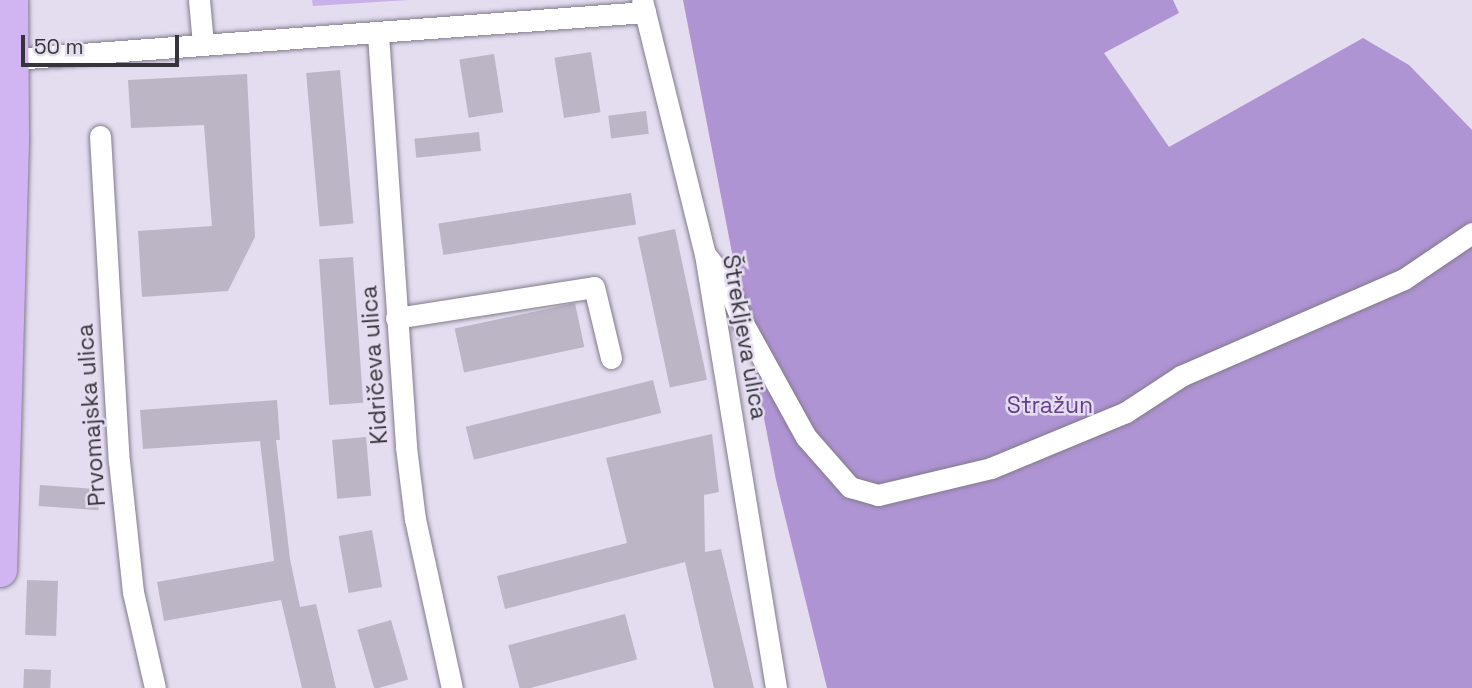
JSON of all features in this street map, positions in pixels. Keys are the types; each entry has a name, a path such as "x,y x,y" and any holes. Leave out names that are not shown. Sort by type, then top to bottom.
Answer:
{"main road":[{"path":"0,570 7,59 11,0"}],"street":[{"path":"200,0 203,44"},
{"path":"7,59 378,34 643,6"},
{"name":"Štrekljeva ulica","path":"643,6 705,254 776,688"},
{"name":"Kidričeva ulica","path":"378,34 396,318 415,519 452,688"},
{"name":"Prvomajska ulica","path":"100,136 119,461 133,592 155,688"},
{"path":"705,254 726,280 743,323 806,437 850,487 878,495 991,468 1126,412 1181,376 1404,279 1472,233"},
{"path":"396,318 594,287 611,358"}],"shaded area":[{"path":"312,0 409,0 313,6"}],"green space":[{"name":"Stražun","path":"683,0 1173,0 1179,13 1104,53 1169,147 1363,38 1409,65 1472,130 1472,688 827,688 776,480"}],"building":[{"path":"591,52 601,112 564,118 554,58"},
{"path":"494,54 503,112 469,118 459,59"},
{"path":"340,70 353,223 320,226 306,73"},
{"path":"247,74 255,237 228,291 142,297 138,231 212,226 204,125 131,128 128,80"},
{"path":"646,111 649,134 611,138 608,116"},
{"path":"479,132 481,151 416,158 414,139"},
{"path":"631,193 636,225 443,255 438,224"},
{"path":"675,229 707,380 670,388 638,237"},
{"path":"353,257 363,403 329,405 319,259"},
{"path":"575,303 584,347 464,373 455,329"},
{"path":"653,380 661,413 474,460 466,427"},
{"path":"277,400 280,440 276,440 290,559 300,607 316,604 336,688 302,688 281,600 164,621 157,582 274,561 260,441 143,449 140,410"},
{"path":"712,434 719,492 704,495 705,552 721,549 754,688 714,688 685,562 505,609 497,576 627,543 606,458"},
{"path":"366,437 371,496 337,499 332,440"},
{"path":"40,485 100,489 98,510 39,506"},
{"path":"372,530 382,587 349,593 339,536"},
{"path":"27,580 58,581 56,636 25,635"},
{"path":"625,614 637,659 530,688 520,688 508,645"},
{"path":"391,620 408,680 374,688 357,630"},
{"path":"24,669 51,670 50,688 23,688"}]}
